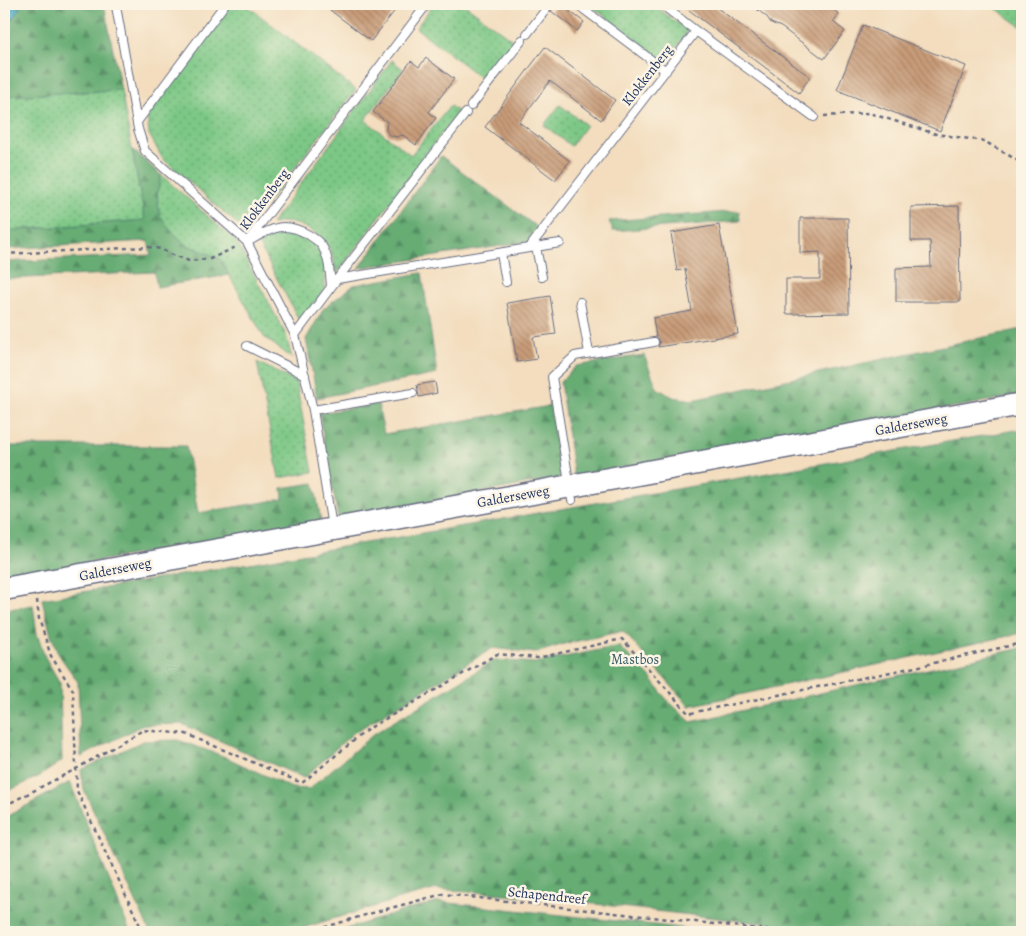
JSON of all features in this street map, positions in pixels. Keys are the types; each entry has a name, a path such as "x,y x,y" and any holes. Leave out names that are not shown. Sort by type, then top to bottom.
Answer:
{"street":[{"name":"Galderseweg","path":"4,589 332,529 571,493 1022,404"}],"lane":[{"name":"Klokkenberg","path":"118,4 116,6 138,130 145,151 246,242 295,335 313,410 332,529"},
{"path":"137,122 225,4"},
{"name":"Klokkenberg","path":"246,242 427,4"},
{"path":"295,335 550,4"},
{"path":"661,4 814,117"},
{"path":"584,6 666,71"},
{"name":"Klokkenberg","path":"533,248 696,31"},
{"name":"Klokkenberg","path":"246,242 267,231 289,226 308,234 319,241 324,250 328,260 331,287"},
{"path":"337,279 560,244"},
{"path":"533,248 542,277"},
{"path":"501,253 506,282"},
{"path":"580,302 589,354"},
{"path":"571,493 552,377 575,356 654,342"},
{"path":"247,346 304,375"},
{"path":"313,410 413,393"}],"path":[{"path":"814,117 869,113 936,134 984,141 1022,164"},
{"path":"4,254 148,247 161,249 189,261 210,259 246,242"},
{"path":"34,584 39,619 51,656 73,690 77,791 142,932"},
{"path":"4,806 76,769 144,730 186,734 302,783 368,729 497,654 538,658 622,639 689,714 1022,643"},
{"name":"Schapendreef","path":"309,932 443,894 787,932"}],"green space":[{"path":"21,4 104,4 121,90 4,96 4,27 14,17"},
{"path":"229,4 245,4 356,90 245,231 162,158 149,134 147,115"},
{"path":"434,4 464,4 515,42 485,81 416,28"},
{"path":"590,4 652,4 688,31 665,62"},
{"path":"990,4 1022,4 1022,27"},
{"path":"392,60 403,69 365,120 411,155 450,106 458,112 335,276 332,252 315,233 307,228 291,223 271,224"},
{"path":"121,90 145,220 4,231 4,96"},
{"path":"560,105 586,125 571,146 544,125"},
{"path":"132,149 161,175 157,196 160,215 170,230 187,245 220,259 229,275 157,287 154,272 4,279 4,262 151,255 148,241 4,249 4,231 145,220"},
{"path":"441,156 538,228 527,242 359,268"},
{"path":"161,175 236,241 286,335 292,358 264,337 220,259 187,245 170,230 159,215 157,196"},
{"path":"739,211 740,221 613,231 609,221"},
{"path":"277,233 293,234 312,243 319,251 324,262 325,289 300,322 258,243 267,235"},
{"path":"422,273 437,374 317,398 306,339 324,308 354,285"},
{"path":"1022,329 1022,395 574,476 560,382 576,366 644,355 657,388 673,397 693,400"},
{"path":"257,362 296,382 313,472 279,478"},
{"path":"378,404 384,434 550,406 561,478 338,518 319,413"},
{"path":"1022,429 1022,633 689,706 623,631 564,644 536,653 493,648 353,733 304,778 182,724 143,725 81,757 78,682 59,655 51,635 42,599"},
{"path":"4,446 186,446 198,513 283,499 282,488 314,483 321,521 4,578"},
{"path":"33,605 37,634 45,657 60,683 62,761 40,776 4,793 4,610"},
{"path":"619,646 649,676 667,700 691,722 1022,648 1022,932 838,932 517,895 437,889 289,932 150,932 84,790 81,770 143,741 178,740 223,756 292,788 309,789 375,733 495,660 535,663"},
{"path":"70,782 130,932 4,932 4,818"},
{"path":"440,902 720,932 336,932"}],"water":[{"path":"4,4 21,4 14,17 4,27"}],"building":[{"path":"322,4 400,4 371,41"},
{"path":"556,4 560,4 584,22 577,31 551,11"},
{"path":"681,4 712,4 810,77 799,93"},
{"path":"750,4 825,4 839,14 833,22 845,31 824,59 781,27 771,23 767,17"},
{"path":"863,25 966,66 940,131 837,90"},
{"path":"545,47 615,100 601,120 550,81 519,122 570,161 555,180 485,127"},
{"path":"426,58 454,79 429,112 436,118 416,145 403,135 396,137 389,135 386,130 387,122 373,112 411,61 419,67"},
{"path":"959,206 960,302 896,302 896,268 931,267 930,241 911,241 911,207"},
{"path":"800,218 848,218 849,313 786,314 786,279 820,279 820,252 800,253"},
{"path":"719,225 738,334 658,347 660,342 656,337 653,318 692,311 685,269 677,271 671,233"},
{"path":"550,296 556,334 533,337 537,359 517,362 507,303"},
{"path":"435,382 437,393 419,397 417,385"}],"park label":[{"name":"Mastbos","path":"635,659"}]}
